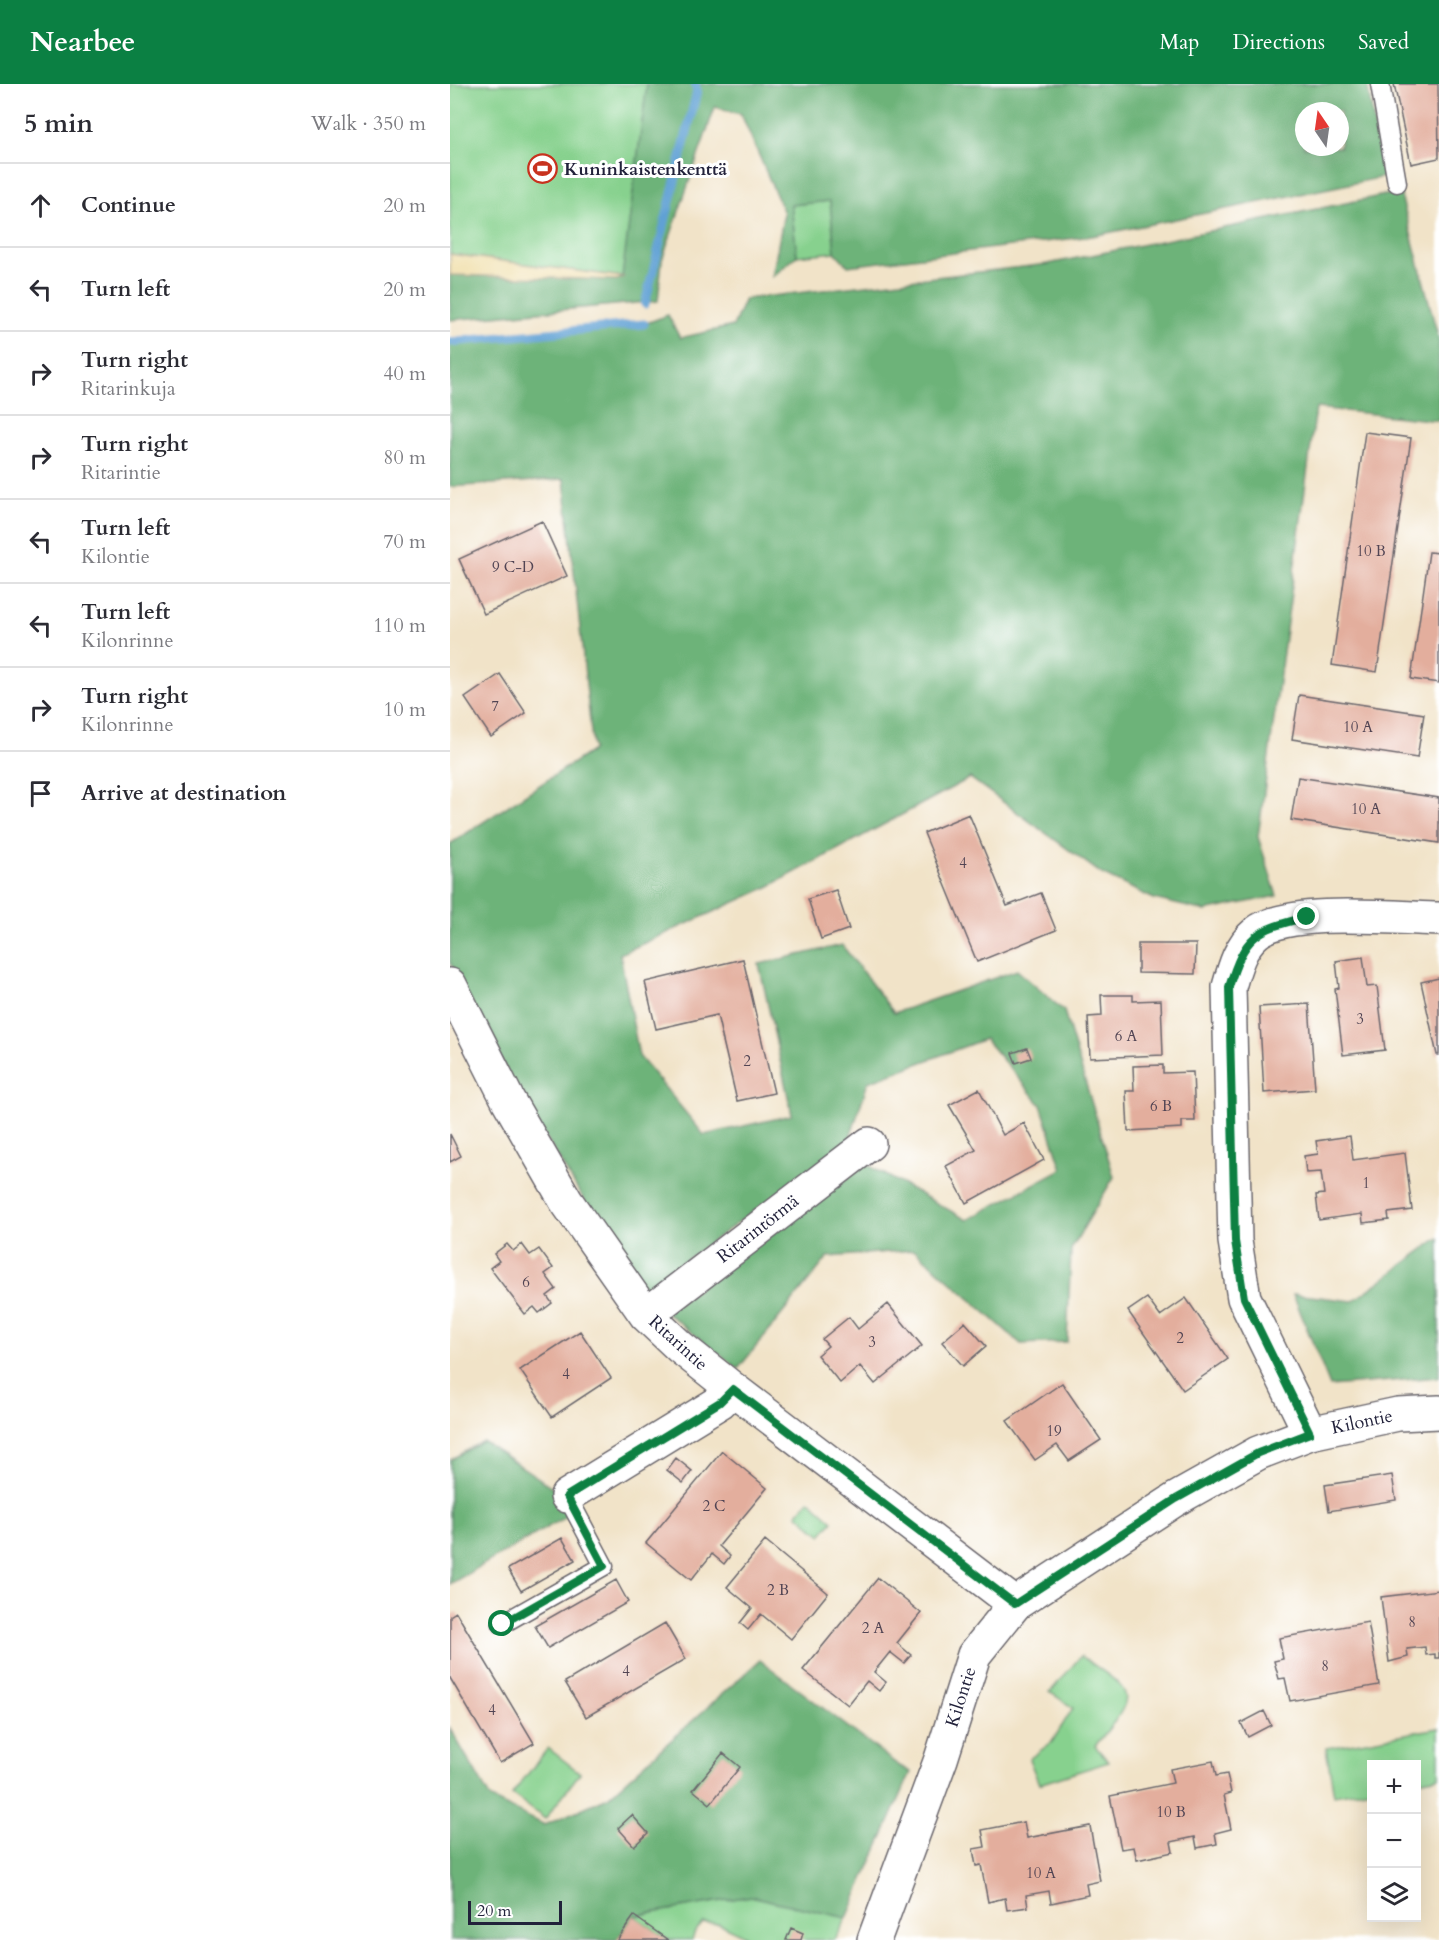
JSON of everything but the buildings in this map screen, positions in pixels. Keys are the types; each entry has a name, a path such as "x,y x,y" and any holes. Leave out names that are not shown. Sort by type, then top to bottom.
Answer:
{"street":[{"path":"1310,1433 1244,1298 1239,1273 1235,1241 1229,987 1238,959 1256,933 1274,925 1307,917 1439,919"},
{"name":"Ritarintie","path":"450,985 508,1100 566,1201 646,1315 680,1347 733,1389 1015,1604"},
{"name":"Ritarintörmä","path":"646,1315 869,1144"},
{"path":"567,1496 720,1402 733,1389"},
{"name":"Kilontie","path":"874,1940 941,1759 974,1655 1015,1604 1176,1499 1258,1453 1310,1433 1398,1414 1439,1412"}],"lane":[{"path":"1380,84 1397,183"},
{"path":"502,1624 604,1566 567,1496"}],"green space":[{"name":"Kuninkaistenkenttä","path":"450,84 647,84 623,277 450,254"},
{"path":"647,84 1367,84 1384,177 1092,236 848,266 835,252 830,201 791,205 797,256 772,277 784,213 741,114 715,107 662,260 658,301 450,320 450,275 616,280 622,277"},
{"path":"1400,192 1439,340 1439,421 1316,408 1258,837 1277,896 1205,911 1154,899 1102,874 970,778 766,888 620,954 639,1056 704,1135 792,1115 759,964 842,945 894,1013 1017,970 1064,1011 1114,1177 1071,1249 1067,1342 1021,1344 915,1250 828,1257 738,1369 666,1312 866,1164 967,1220 1062,1169 1041,1105 985,1039 868,1082 848,1144 641,1292 518,1093 450,962 450,844 593,750 564,479 450,487 450,339 644,324 668,315 680,338 733,326 745,299 1048,264"},
{"path":"830,201 835,252 797,256 791,205"},
{"path":"1439,1238 1439,1377 1330,1386 1293,1294 1353,1301"},
{"path":"483,1441 552,1487 567,1516 450,1584 450,1460"},
{"path":"809,1500 833,1521 821,1535 797,1514"},
{"path":"1081,1656 1113,1679 1122,1687 1126,1695 1125,1704 1119,1715 1095,1746 1109,1762 1039,1784 1029,1759 1052,1742 1073,1708 1050,1692"},
{"path":"760,1660 898,1765 911,1772 847,1918 750,1896 634,1916 617,1940 450,1940 450,1728 491,1799 545,1825 608,1797"},
{"path":"1439,1728 1439,1777 1421,1780 1421,1760 1367,1760 1367,1790 1334,1795 1326,1748"},
{"path":"548,1748 580,1773 545,1819 512,1794"},
{"path":"750,1896 847,1918 835,1940 753,1940 719,1924 703,1923 695,1932 692,1940 668,1940 634,1916"}],"sand":[{"path":"450,254 623,277 617,280 450,275"}],"waterway":[{"path":"645,304 697,91 695,84"},
{"path":"450,342 644,324"}],"place":[{"name":"Kuninkaistenkenttä","path":"543,169"}],"route":[{"path":"502,1624 604,1566 567,1496 720,1402 733,1389 991,1588 1015,1604 1176,1499 1258,1453 1310,1433 1244,1298 1239,1273 1235,1241 1229,987 1238,959 1256,933 1274,925 1307,917"}]}
